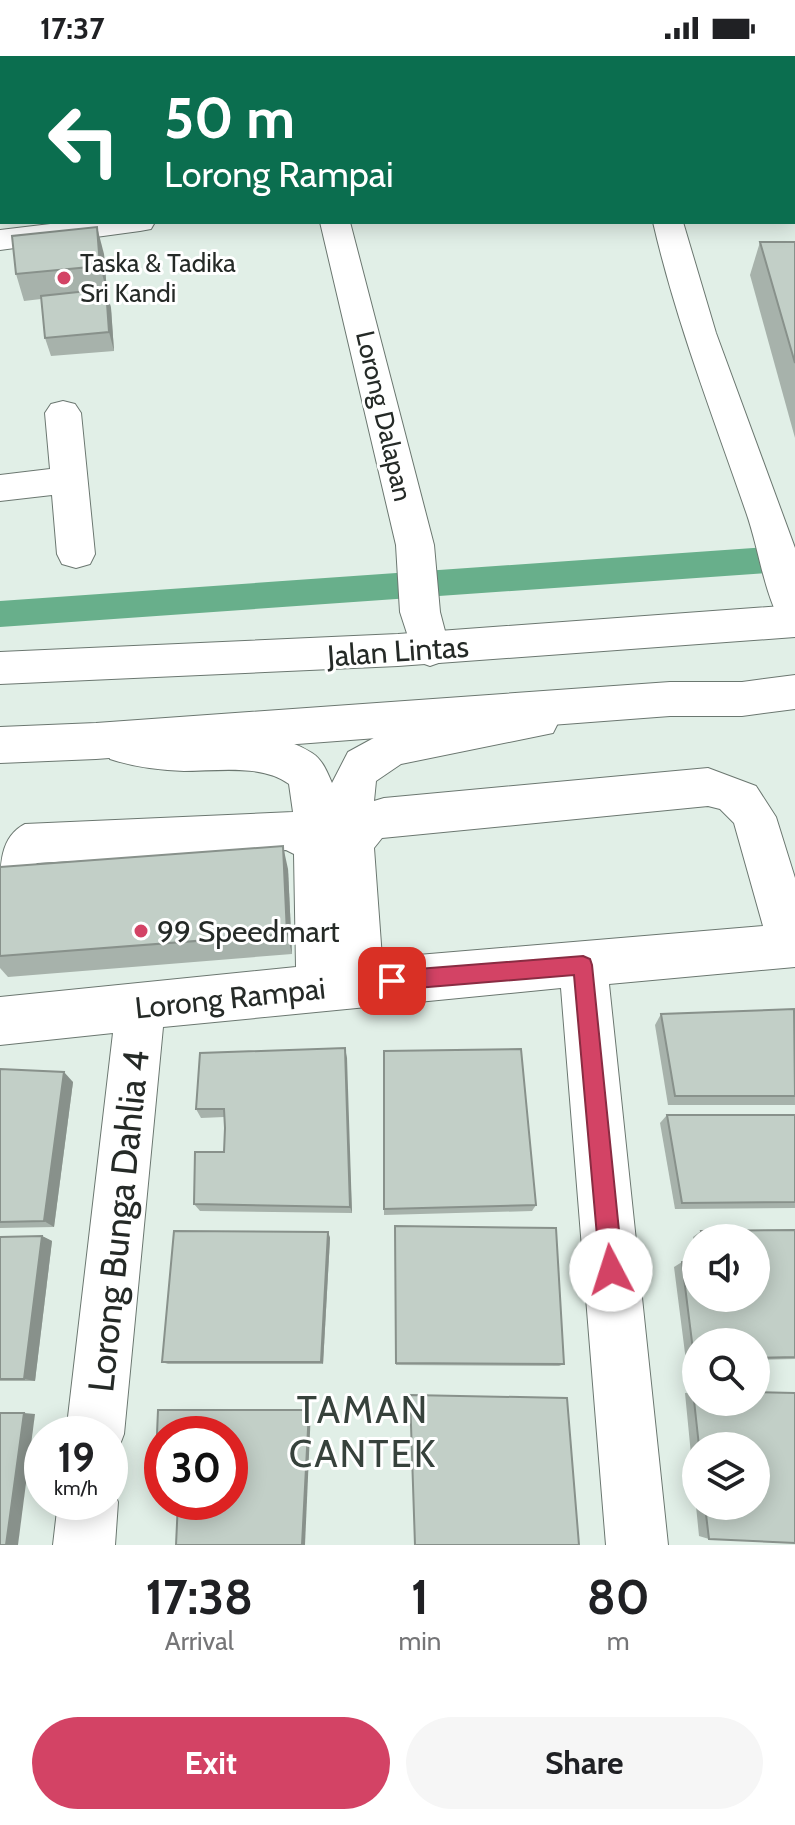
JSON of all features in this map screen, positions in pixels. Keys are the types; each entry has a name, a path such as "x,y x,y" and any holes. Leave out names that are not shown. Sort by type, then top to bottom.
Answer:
{"main road":[{"path":"0,240 113,224"},
{"name":"Lorong Dalapan","path":"335,224 415,545 425,631"},
{"path":"668,224 682,285 768,520 789,597"},
{"path":"63,413 76,554"},
{"path":"0,488 71,480"},
{"name":"Jalan Lintas","path":"0,668 193,663 425,631 795,621"},
{"path":"2,745 96,741 670,699 742,699 795,692"},
{"path":"334,842 357,773 374,756 385,751 435,738 670,699"},
{"path":"96,741 170,752 219,753 292,763 305,773 334,842 340,986"},
{"path":"0,876 25,844 290,830 334,842 384,817 708,787 732,792 745,800 754,817 793,945"},
{"name":"Lorong Rampai","path":"0,1021 340,986 793,945"},
{"path":"583,965 637,1545"},
{"name":"Lorong Bunga Dahlia 4","path":"97,1416 140,1008"},
{"path":"84,1545 86,1520"}],"building":[{"path":"97,227 100,266 16,274 12,236"},
{"path":"760,242 795,242 795,363"},
{"path":"106,289 109,332 45,338 41,296"},
{"path":"283,846 287,934 0,956 0,867"},
{"path":"794,1009 795,1096 675,1096 661,1014"},
{"path":"345,1048 350,1207 194,1204 195,1152 224,1152 225,1128 224,1109 196,1109 200,1053"},
{"path":"521,1049 536,1205 384,1209 384,1051"},
{"path":"0,1069 64,1072 44,1221 0,1222"},
{"path":"667,1115 795,1115 795,1202 682,1203"},
{"path":"395,1226 556,1228 564,1364 396,1363"},
{"path":"770,1230 795,1230 795,1357 770,1358 770,1328 690,1328 688,1312 770,1312"},
{"path":"174,1231 328,1232 321,1362 162,1362"},
{"path":"42,1236 24,1379 0,1379 0,1237"},
{"path":"770,1392 795,1393 795,1543 709,1539 707,1520 770,1520 770,1432 697,1432 696,1416 770,1416"},
{"path":"410,1395 567,1398 579,1545 415,1545"},
{"path":"158,1410 309,1410 302,1545 176,1545 177,1520 248,1520 248,1416 158,1416"},
{"path":"0,1413 24,1413 6,1545 0,1545"}],"waterway":[{"path":"0,614 795,558"}],"place":[{"name":"Taska & Tadika Sri Kandi","path":"64,278"},
{"name":"99 Speedmart","path":"141,931"}],"district":[{"name":"TAMAN CANTEK","path":"363,1431"}],"route":[{"path":"392,981 583,965 611,1270"}]}
